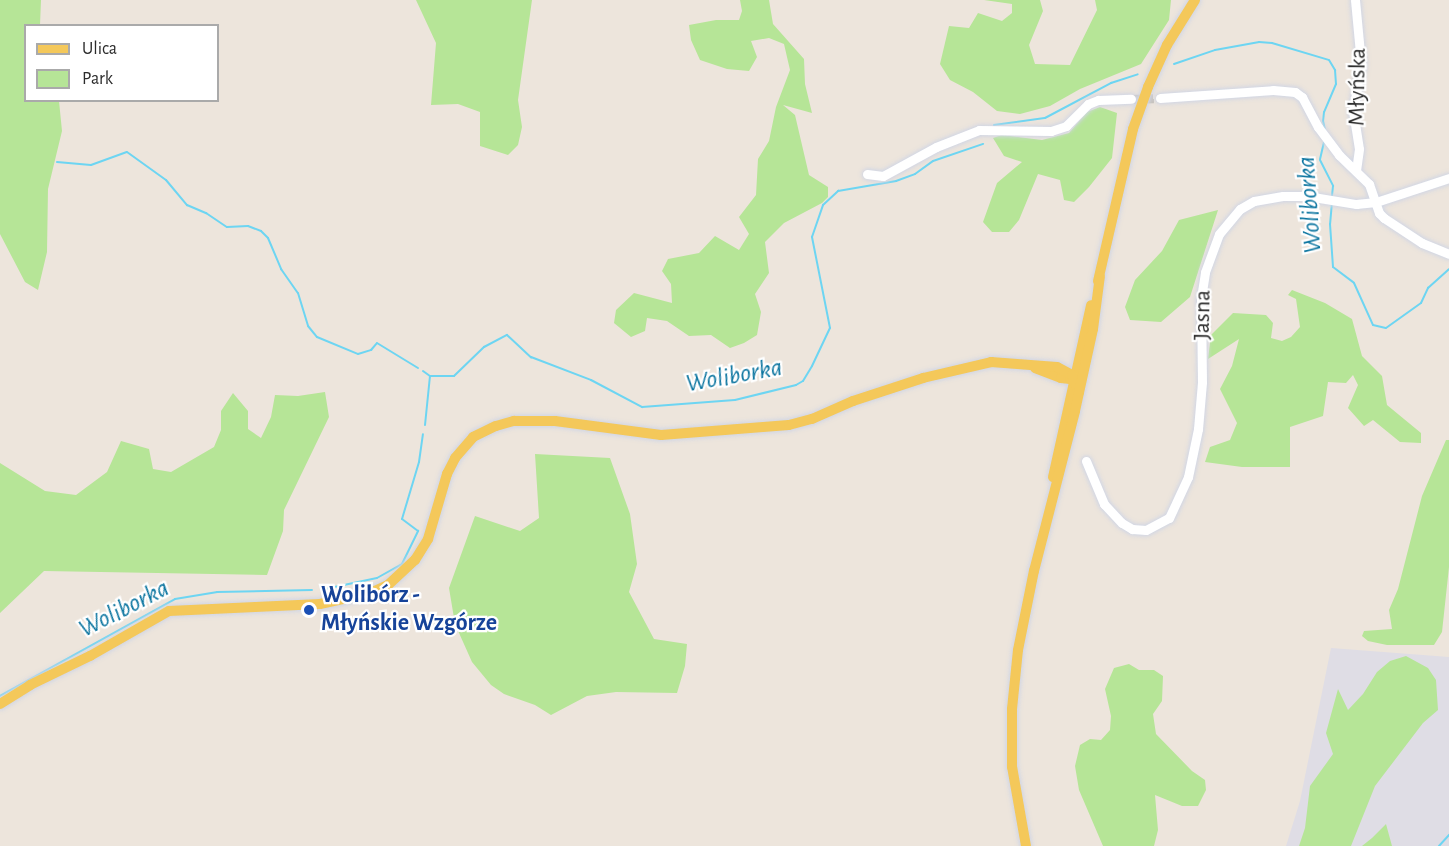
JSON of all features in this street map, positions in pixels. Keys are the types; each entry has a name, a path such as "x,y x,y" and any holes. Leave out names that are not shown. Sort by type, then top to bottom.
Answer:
{"main road":[{"path":"1075,392 1074,378 1081,346 1100,276 1133,129 1148,87 1167,45 1195,0"},
{"path":"1026,846 1012,767 1012,709 1022,629 1048,513 1055,462 1085,365 1100,276"},
{"path":"1051,366 1069,359 1081,346"},
{"path":"0,704 30,685 95,653 169,611 320,604 370,593 388,585 411,564 428,539 445,480 455,458 473,437 494,427 533,420 662,435 789,424 957,368 991,362 1051,366 1067,372 1074,378"},
{"path":"1020,364 1061,378 1074,378 1085,365"},
{"path":"1061,378 1075,392"}],"street":[{"name":"Młyńska","path":"1355,0 1361,64 1353,111 1359,150 1356,170"},
{"path":"1160,98 1290,91 1302,98 1321,132 1369,184 1379,213 1399,230 1449,254"},
{"path":"867,174 883,176 936,147 979,130 1051,131 1066,126 1088,104 1098,100 1131,99"},
{"name":"Jasna","path":"1086,461 1104,504 1122,523 1132,528 1146,530 1168,518 1188,477 1198,429 1202,382 1202,289 1205,272 1219,234 1240,209 1254,201 1290,196 1338,202 1376,202 1449,178"}],"shaded area":[{"path":"1331,648 1449,657 1449,846 1286,846 1300,801"}],"green space":[{"path":"0,0 41,0 40,24 24,24 24,102 59,102 62,131 48,189 47,252 38,290 25,282 0,234"},
{"path":"416,0 532,0 518,100 522,127 518,145 508,155 480,146 480,112 458,104 431,105 436,43"},
{"path":"740,0 769,0 773,24 804,59 805,84 812,113 783,105 795,115 809,175 828,187 828,197 822,203 784,223 765,242 769,273 755,294 761,312 757,335 730,348 711,335 689,336 667,321 647,318 645,331 631,337 614,323 616,310 634,293 672,303 671,284 662,271 668,259 699,253 715,236 739,250 749,234 739,217 756,195 758,159 769,141 776,107 790,70 784,44 769,38 751,41 757,57 749,71 727,69 700,60 691,40 689,25 716,20 739,20 742,11"},
{"path":"984,0 1040,0 1043,11 1029,45 1035,64 1070,65 1097,10 1095,0 1171,0 1169,20 1141,64 1080,89 1050,106 1020,114 997,111 973,92 950,80 940,64 949,26 969,28 978,13 1002,21 1012,13 1012,4"},
{"path":"1100,107 1117,113 1112,158 1089,187 1074,202 1064,200 1060,180 1038,174 1019,220 1009,232 992,232 983,222 997,183 1022,162 1004,156 993,138 1002,135 1042,140 1069,133 1087,112"},
{"path":"1218,210 1190,297 1161,322 1130,320 1125,307 1135,280 1162,251 1179,220"},
{"path":"1292,290 1325,303 1352,319 1362,356 1382,376 1387,405 1421,433 1421,443 1400,442 1373,420 1364,426 1348,408 1358,385 1353,375 1346,383 1328,382 1323,416 1290,427 1290,467 1242,467 1205,462 1210,447 1230,440 1237,423 1220,389 1232,366 1239,339 1208,359 1211,335 1233,313 1266,315 1273,323 1271,338 1282,341 1291,337 1300,327 1296,299 1288,295"},
{"path":"325,392 329,417 284,510 283,531 267,575 44,571 0,613 0,463 45,491 76,495 107,472 121,441 149,449 153,469 171,472 214,447 221,430 221,411 233,393 248,411 248,429 261,438 271,417 275,395 298,396"},
{"path":"1446,440 1449,440 1449,567 1442,632 1434,645 1387,645 1368,641 1362,636 1364,631 1392,629 1389,610 1398,589 1422,496"},
{"path":"535,454 610,458 630,514 637,564 629,592 654,639 687,644 685,666 677,693 616,692 587,696 551,715 535,705 504,694 491,685 472,662 455,624 449,588 475,516 520,531 539,518"},
{"path":"1406,656 1428,668 1436,680 1438,710 1423,723 1375,786 1351,846 1299,846 1305,828 1310,786 1333,754 1326,733 1338,689 1348,710 1363,694 1377,672 1390,661"},
{"path":"1129,664 1139,670 1154,670 1163,676 1162,701 1153,714 1156,734 1192,771 1205,780 1206,790 1198,806 1182,806 1155,795 1158,830 1154,846 1103,846 1079,790 1075,766 1080,745 1090,739 1101,740 1110,730 1111,716 1105,689 1114,668"},
{"path":"1386,824 1392,846 1362,846 1372,838"}],"waterway":[{"name":"Woliborka","path":"1174,64 1215,50 1259,42 1272,43 1329,60 1335,70 1336,84 1324,112 1323,121 1326,134"},
{"name":"Woliborka","path":"994,125 1045,118 1111,83 1138,74"},
{"name":"Woliborka","path":"1324,142 1320,160 1333,186 1332,196"},
{"name":"Woliborka","path":"430,376 454,376 484,347 507,335 531,357 591,380 642,407 735,400 796,385 803,381 812,366 830,328 812,237 823,205 838,191 896,181 915,174 933,161 983,144"},
{"path":"57,162 91,165 127,152 166,180 187,205 206,213 227,227 248,226 261,231 268,238 281,269 298,293 308,326 317,337 358,354 371,350 377,343 418,368"},
{"name":"Woliborka","path":"1332,202 1330,224 1333,267 1354,283 1373,325 1386,328 1421,303 1428,288 1449,269"},
{"path":"423,371 430,376"},
{"name":"Woliborka","path":"425,425 430,376"},
{"name":"Woliborka","path":"325,589 377,578 402,564 418,531 402,519 419,462 423,434"},
{"name":"Woliborka","path":"0,696 175,599 217,592 312,590"},
{"path":"1439,846 1449,835"}],"tunnel":[{"path":"1131,99 1160,98"}],"place":[{"name":"Wolibórz - Młyńskie Wzgórze","path":"309,610"}]}
